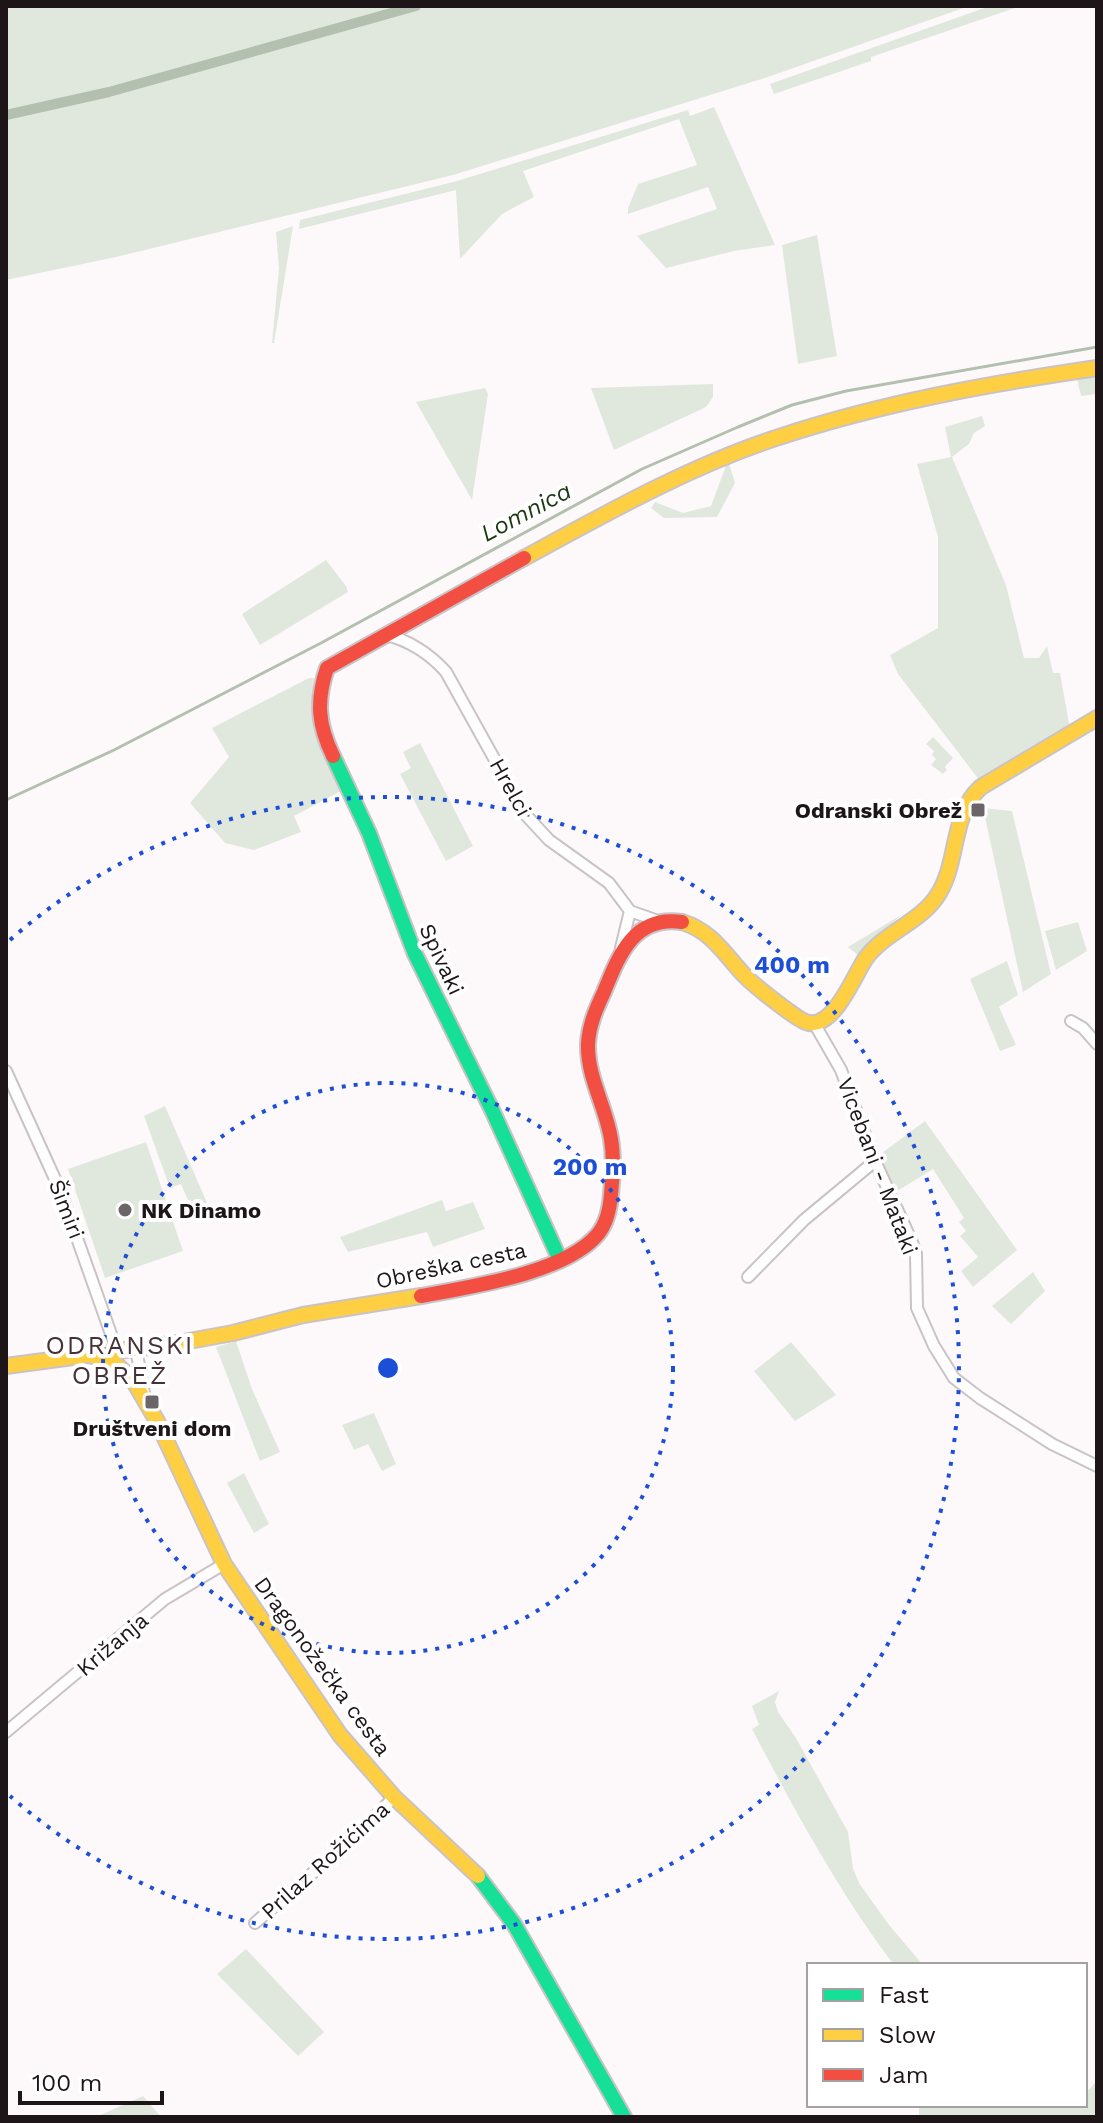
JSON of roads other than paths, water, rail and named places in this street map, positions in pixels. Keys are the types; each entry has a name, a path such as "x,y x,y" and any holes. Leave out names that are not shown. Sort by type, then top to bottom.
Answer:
{"street":[{"path":"385,635 629,501 775,438 906,401 976,386 1097,368"},
{"name":"Spivaki","path":"385,635 327,668 320,688 319,722 369,833 415,954 493,1112 560,1260"},
{"name":"Hrelci","path":"385,635 413,646 439,665 472,715 531,822 549,840 609,883 630,911"},
{"path":"621,950 630,911 658,921 679,921 705,932 745,976 800,1019 814,1023 826,1019 839,1005 868,955 939,894 962,815 972,795 1097,718"},
{"name":"Obreška cesta","path":"6,1366 233,1333 303,1315 400,1301 517,1277 560,1260 591,1242 606,1222 610,1210 613,1174 611,1138 592,1073 588,1045 592,1019 621,950 641,931 658,921"},
{"path":"1071,1021 1083,1028 1097,1044"},
{"name":"Vicebani - Mataki","path":"814,1023 841,1070 875,1161 914,1248 915,1296 920,1317 946,1368 980,1398 1052,1444 1097,1466"},
{"name":"Šimiri","path":"6,1071 60,1190 117,1351"},
{"path":"748,1277 804,1220 875,1161"},
{"path":"136,1349 145,1399"},
{"name":"Dragonožečka cesta","path":"85,1355 102,1358 121,1368 133,1380 224,1564 340,1735 394,1797 485,1882 514,1924 624,2117"},
{"name":"Križanja","path":"6,1732 165,1599 224,1564"},
{"name":"Prilaz Rožićima","path":"255,1923 360,1832 394,1797"}],"waterway":[{"path":"6,115 109,92 416,6"},
{"name":"Lomnica","path":"6,800 114,750 321,643 642,469 738,427 792,405 846,391 1097,347"},
{"path":"471,1879 487,1897"}],"place":[{"name":"Odranski Obrež","path":"978,810"},
{"name":"NK Dinamo","path":"125,1210"},
{"name":"Društveni dom","path":"152,1402"}],"district":[{"name":"ODRANSKI OBREŽ","path":"120,1360"}]}
